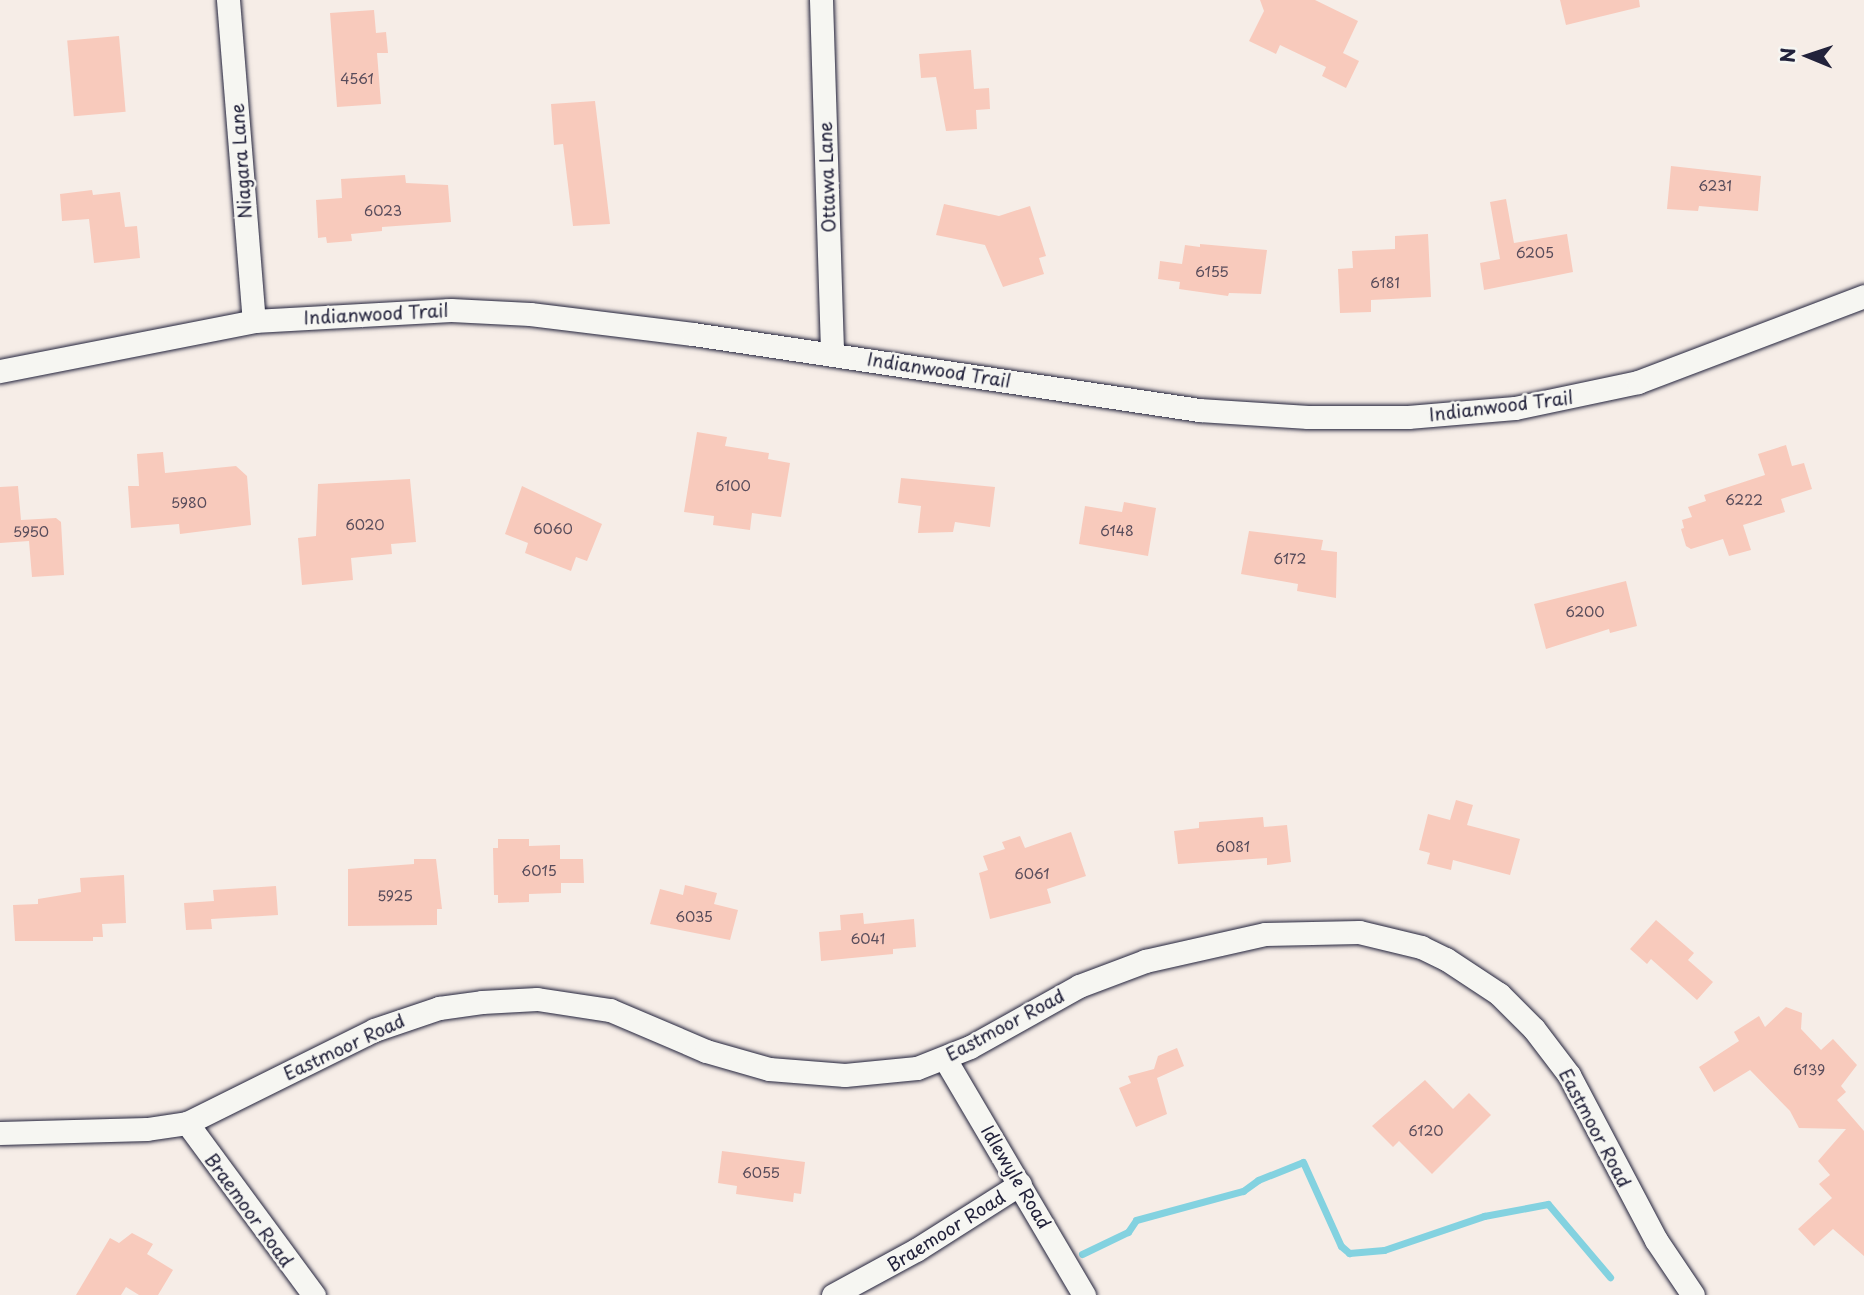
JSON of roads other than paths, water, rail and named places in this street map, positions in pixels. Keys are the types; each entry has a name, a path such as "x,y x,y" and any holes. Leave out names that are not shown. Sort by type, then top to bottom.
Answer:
{"street":[{"name":"Niagara Lane","path":"228,0 254,321"},
{"name":"Ottawa Lane","path":"821,0 832,354"},
{"name":"Indianwood Trail","path":"0,371 254,321 408,310 493,312 832,354 1199,410 1308,417 1422,416 1556,401 1638,382 1864,296"},
{"name":"Eastmoor Road","path":"0,1133 147,1129 187,1123 374,1030 439,1008 482,1002 537,999 610,1010 734,1061 792,1072 884,1073 945,1059 1079,986 1145,961 1206,945 1327,930 1391,937 1421,947 1499,994 1551,1050 1584,1101 1656,1240 1693,1295"},
{"name":"Idlewyle Road","path":"945,1059 1084,1295"},
{"name":"Braemoor Road","path":"187,1123 314,1295"},
{"name":"Braemoor Road","path":"833,1295 904,1257 1020,1184"}],"waterway":[{"path":"1082,1254 1128,1232 1136,1220 1243,1191 1258,1180 1303,1162 1341,1246 1349,1253 1384,1250 1484,1216 1548,1204 1610,1277"}]}
